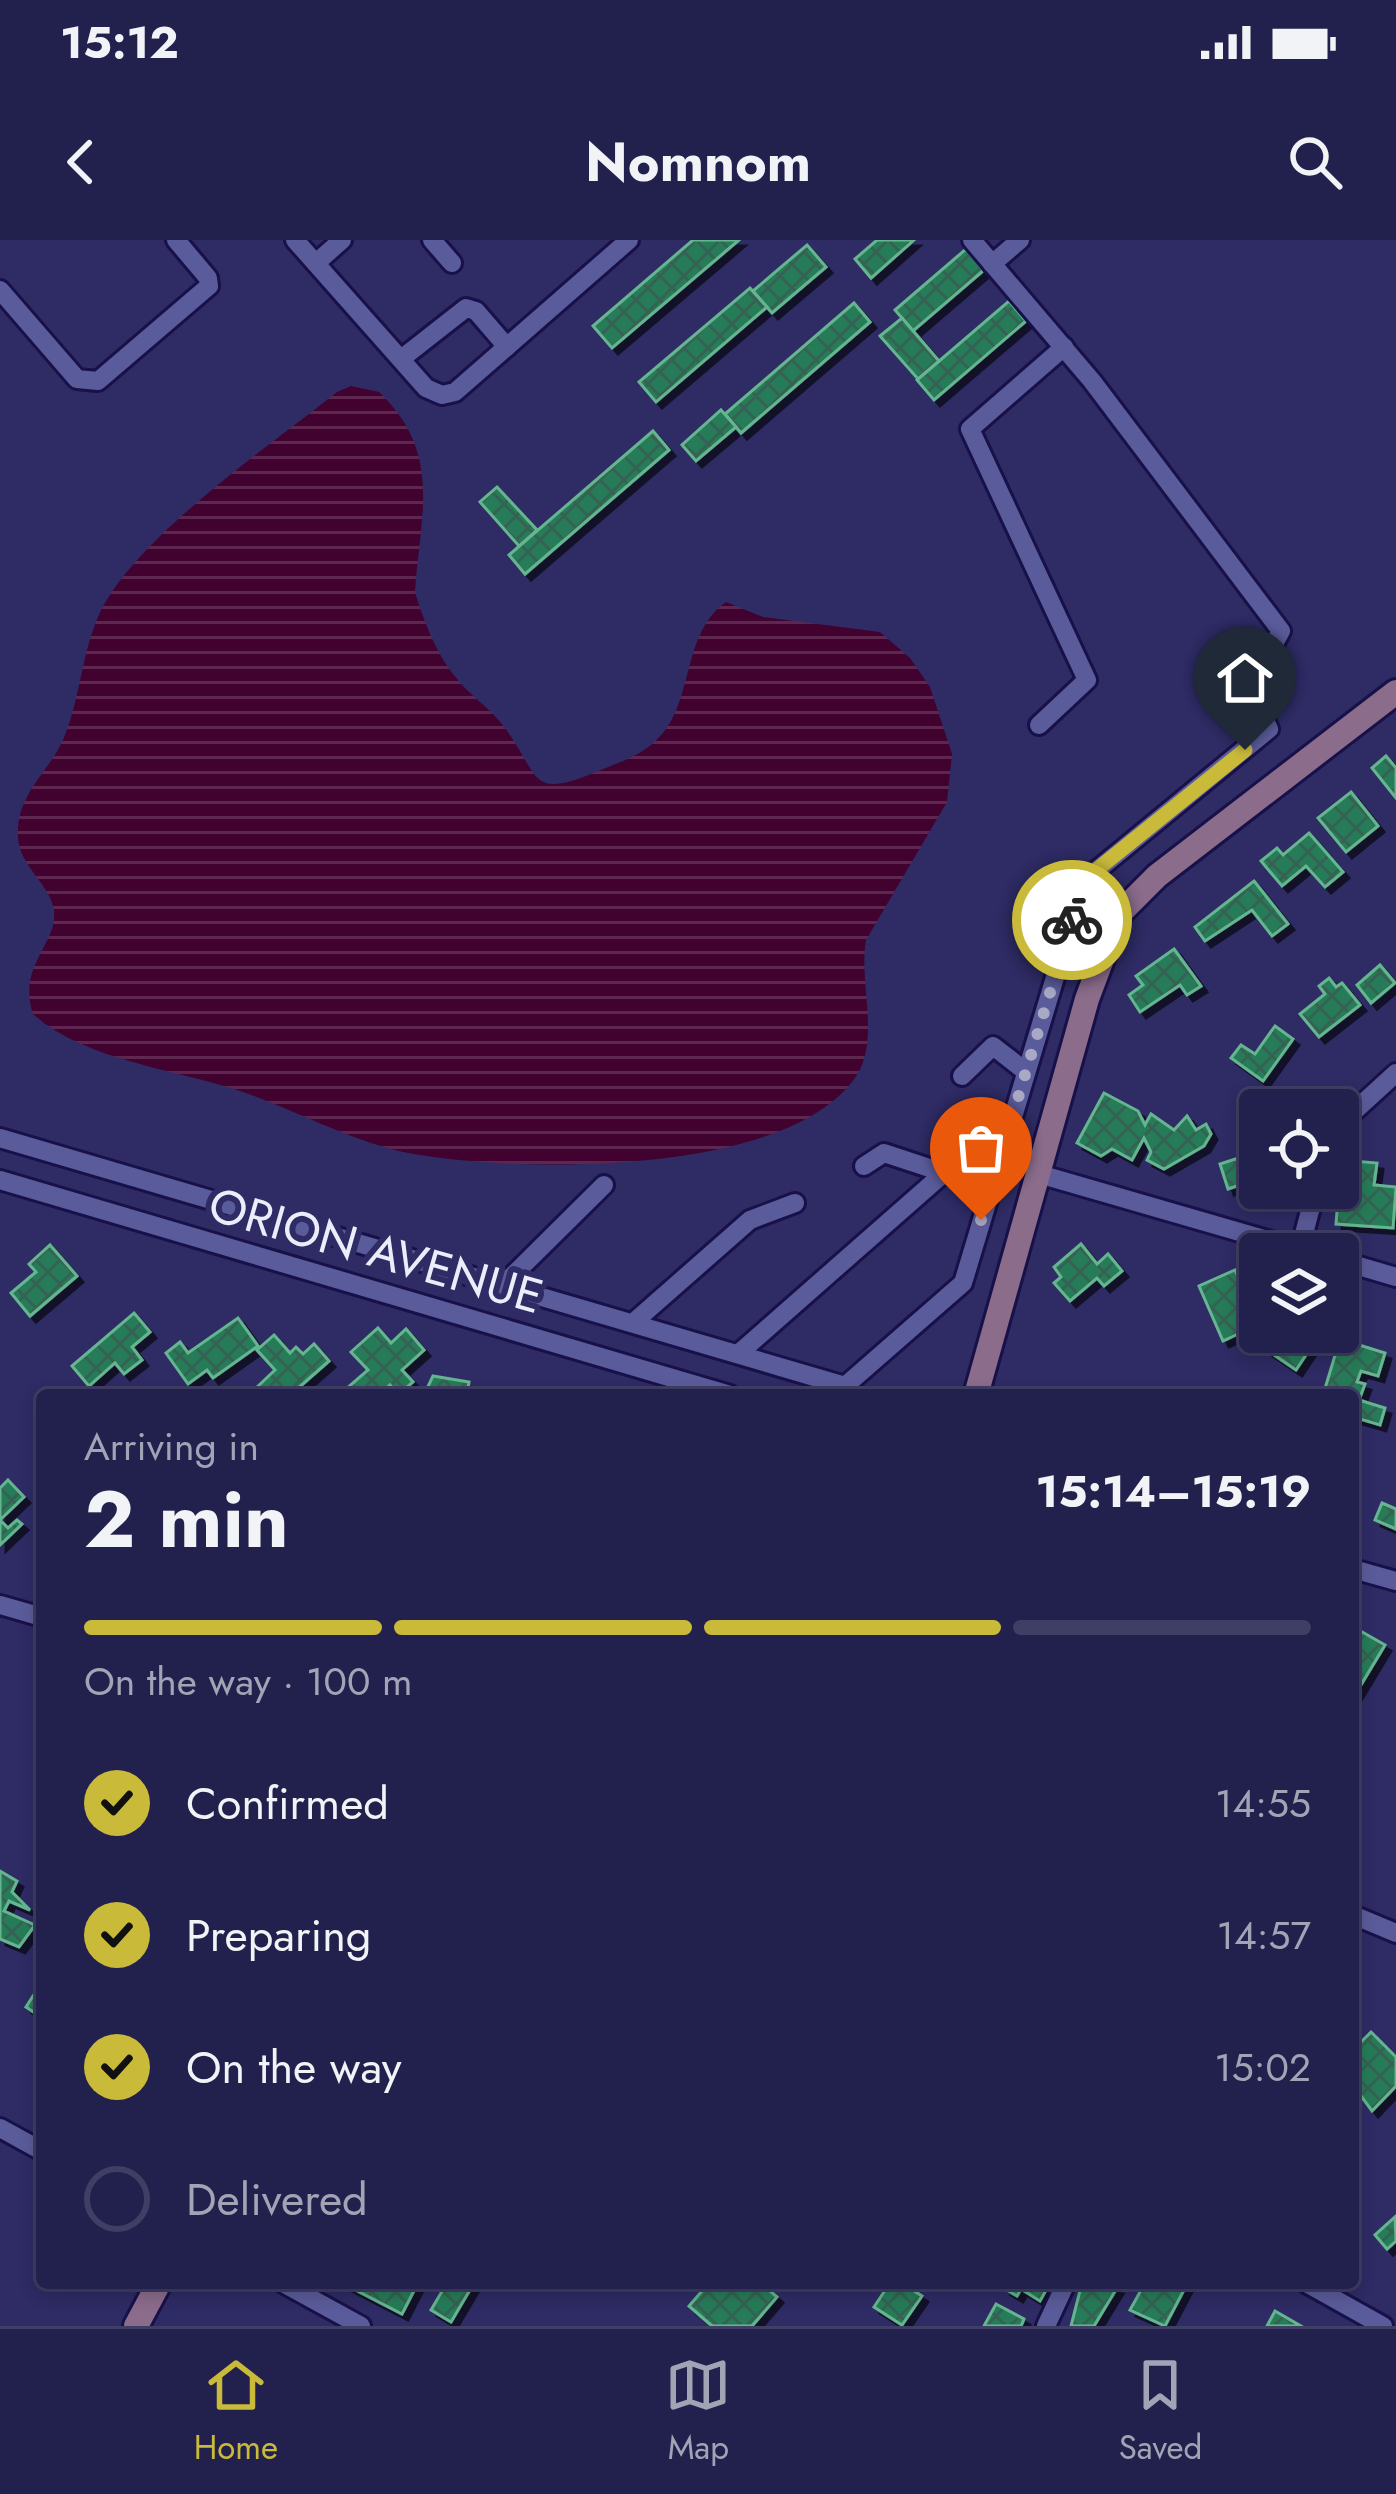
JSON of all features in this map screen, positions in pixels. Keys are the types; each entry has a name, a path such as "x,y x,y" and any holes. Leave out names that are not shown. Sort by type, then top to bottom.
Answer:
{"street":[{"path":"0,290 77,379 98,381 209,286 208,278 176,240"},
{"path":"296,240 426,388 442,395 455,392 629,240"},
{"path":"316,263 342,240"},
{"path":"432,240 452,263"},
{"path":"0,1138 845,1387 963,1283 1084,880 1269,729 1250,688 1281,636 1279,626 1064,346 972,240"},
{"path":"992,264 1020,240"},
{"path":"401,359 466,308 507,347"},
{"path":"1039,725 1087,680 970,429 1064,346"},
{"path":"978,1389 1087,999 1120,914 1157,876 1396,692"},
{"path":"962,1076 993,1046 1025,1071"},
{"path":"1359,1107 1396,1073"},
{"path":"864,1166 884,1153 990,1188"},
{"path":"739,1354 944,1173"},
{"path":"1039,1174 1242,1233"},
{"name":"ORION AVENUE","path":"0,1180 710,1389"},
{"path":"504,1284 604,1185"},
{"path":"634,1322 750,1220 795,1203"},
{"path":"1359,1266 1396,1277"},
{"path":"1359,1571 1396,1581"},
{"path":"0,1605 36,1615"},
{"path":"1359,1918 1396,1934"},
{"path":"0,2128 36,2148"},
{"path":"136,2326 156,2289"},
{"path":"294,2289 361,2326"},
{"path":"1046,2326 1063,2289"},
{"path":"1317,2289 1382,2326"}],"shaded area":[{"path":"351,386 379,392 399,415 420,462 423,511 415,592 436,646 460,682 505,728 532,771 548,784 577,779 651,745 675,712 700,634 726,602 763,617 880,632 910,658 930,687 952,754 947,802 866,940 868,1032 861,1067 852,1082 816,1113 767,1136 644,1161 514,1164 456,1160 386,1148 237,1090 103,1053 54,1030 33,1014 30,982 54,922 54,910 23,857 19,822 27,797 63,740 98,617 115,587 170,526 276,439"}],"building":[{"path":"693,240 739,240 612,348 593,326"},
{"path":"877,240 914,240 871,278 855,259"},
{"path":"807,245 826,267 772,313 753,291"},
{"path":"966,249 984,270 913,331 895,310"},
{"path":"750,288 767,307 656,402 639,382"},
{"path":"1009,301 1026,321 934,400 917,380"},
{"path":"854,303 870,322 741,433 725,414"},
{"path":"902,318 939,361 918,379 880,336"},
{"path":"721,410 736,427 696,461 682,445"},
{"path":"653,431 669,450 525,574 509,555"},
{"path":"497,487 537,530 519,546 480,502"},
{"path":"1386,756 1396,768 1396,798 1372,768"},
{"path":"1351,792 1378,826 1346,852 1318,818"},
{"path":"1309,833 1343,872 1325,887 1306,866 1282,886 1261,861 1277,848 1283,855"},
{"path":"1254,881 1288,924 1272,936 1252,910 1205,941 1195,927"},
{"path":"1174,949 1201,986 1187,995 1180,985 1140,1012 1129,995 1143,985 1136,976"},
{"path":"1380,965 1395,983 1371,1003 1357,985"},
{"path":"1329,978 1336,987 1342,983 1360,1005 1319,1037 1300,1014 1325,994 1319,986"},
{"path":"1275,1026 1293,1039 1263,1081 1231,1058 1241,1045 1255,1054"},
{"path":"1104,1093 1138,1111 1145,1125 1151,1114 1174,1130 1187,1116 1196,1130 1206,1124 1211,1134 1204,1146 1164,1169 1147,1160 1151,1152 1144,1138 1132,1160 1112,1149 1101,1156 1077,1143"},
{"path":"1239,1158 1239,1185 1228,1189 1220,1164"},
{"path":"1359,1162 1377,1163 1374,1185 1396,1187 1393,1228 1336,1224 1337,1209 1359,1209"},
{"path":"1081,1244 1097,1264 1108,1254 1122,1271 1104,1286 1097,1278 1070,1301 1054,1283 1061,1277 1054,1267"},
{"path":"50,1245 77,1276 30,1316 11,1293 36,1272 29,1264"},
{"path":"1235,1270 1239,1333 1223,1341 1199,1286"},
{"path":"134,1313 150,1332 132,1347 142,1360 124,1374 115,1363 89,1386 72,1366"},
{"path":"238,1318 258,1346 213,1378 207,1370 188,1384 166,1353 180,1342 188,1353"},
{"path":"378,1328 391,1343 406,1329 424,1350 402,1370 413,1382 405,1389 390,1385 346,1389 368,1370 351,1352"},
{"path":"274,1335 290,1353 296,1347 303,1354 314,1344 329,1361 297,1389 255,1389 275,1370 257,1350"},
{"path":"1359,1345 1385,1353 1378,1376 1361,1371 1357,1382 1365,1384 1359,1400 1359,1389 1325,1389 1336,1353 1359,1353"},
{"path":"1271,1353 1307,1353 1296,1370"},
{"path":"433,1376 469,1382 468,1389 427,1389"},
{"path":"1359,1400 1385,1408 1380,1425 1359,1419"},
{"path":"8,1480 24,1497 0,1520 0,1488"},
{"path":"1382,1503 1396,1509 1396,1529 1375,1520"},
{"path":"0,1520 8,1528 17,1520 22,1524 0,1545"},
{"path":"1359,1630 1385,1645 1359,1688"},
{"path":"0,1871 17,1881 12,1892 30,1910 9,1901 4,1911 35,1925 19,1947 0,1939"},
{"path":"36,1991 36,2014 26,2007"},
{"path":"1371,2032 1396,2057 1396,2086 1372,2111 1359,2093 1359,2044"},
{"path":"1395,2217 1396,2241 1387,2249 1375,2235"},
{"path":"354,2289 415,2289 402,2314"},
{"path":"443,2289 470,2289 451,2322 431,2310"},
{"path":"704,2289 768,2289 777,2297 752,2326 712,2326 689,2306"},
{"path":"886,2289 911,2289 922,2296 902,2325 874,2307"},
{"path":"1021,2289 1047,2289 1040,2301"},
{"path":"1080,2289 1116,2289 1094,2326 1071,2326"},
{"path":"1142,2289 1184,2289 1165,2326 1130,2310"},
{"path":"996,2304 1024,2319 1021,2326 984,2326"},
{"path":"1275,2311 1301,2326 1267,2326"}],"way so far":[{"path":"981,1220 1072,920"}],"route":[{"path":"1072,920 1084,880 1245,750"}]}
